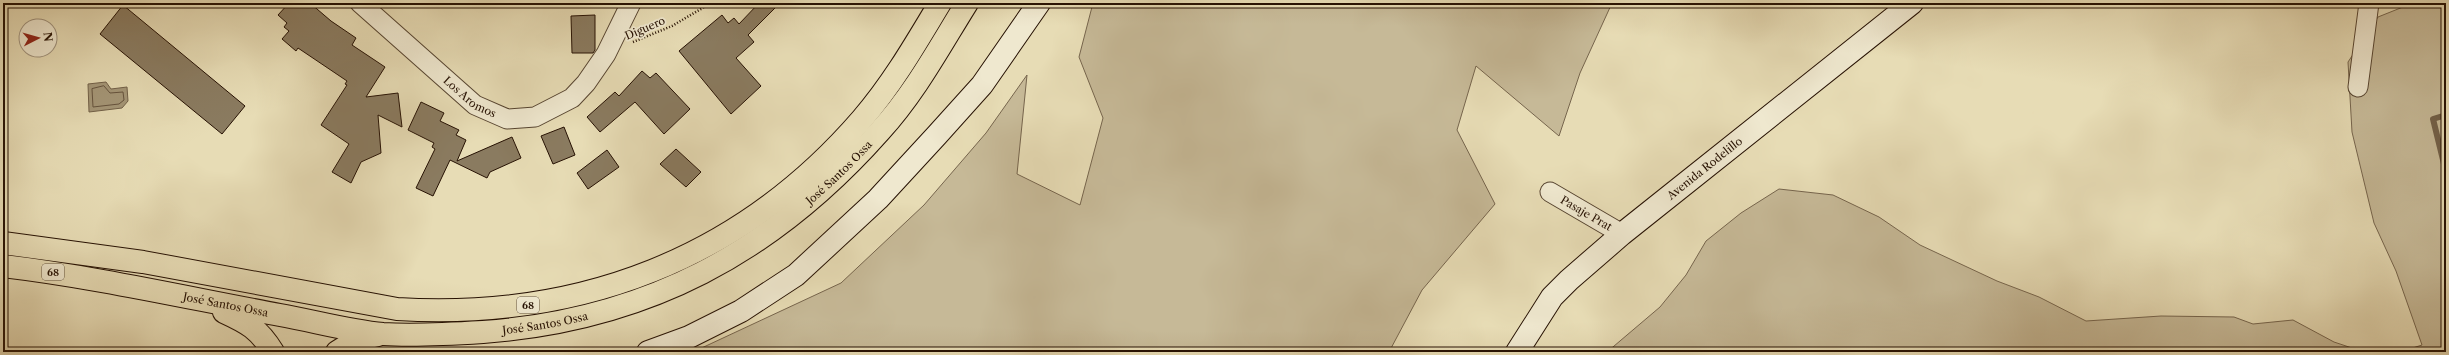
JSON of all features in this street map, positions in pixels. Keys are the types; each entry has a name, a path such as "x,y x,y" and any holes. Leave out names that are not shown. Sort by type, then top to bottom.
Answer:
{"highway":[{"name":"José Santos Ossa","path":"3,242 143,262 397,309 434,311 507,308 579,295 629,280 683,258 749,220 780,198 810,173 863,118 908,56 940,3"},
{"name":"José Santos Ossa","path":"3,266 60,273 382,334 457,334 528,329 590,317 638,302 690,280 736,256 798,212 849,165 882,129 918,82 967,3"},
{"path":"197,300 247,322 262,334 273,352"},
{"path":"337,352 356,340 382,334"}],"street":[{"name":"Los Aromos","path":"360,3 475,105 507,119 535,117 572,98 586,83 606,54 631,3"},
{"path":"648,352 690,337 741,311 796,275 878,199 938,135 982,85 1039,3"},
{"name":"Avenida Rodelillo","path":"1517,352 1552,297 1622,234 1912,3"},
{"path":"2358,87 2369,3"},
{"name":"Pasaje Prat","path":"1550,192 1622,234"}],"path":[{"name":"Diguero","path":"606,54 672,26 711,3"}],"shaded area":[{"path":"1093,3 1612,3 1580,73 1559,136 1476,66 1457,130 1495,204 1422,290 1389,352 693,352 841,283 924,205 986,133 1027,75 1017,174 1080,205 1103,118 1079,57"},
{"path":"2413,3 2446,3 2446,352 2400,352 2422,345 2396,271 2374,223 2352,132 2348,62 2378,17"},
{"path":"1779,189 1833,195 1879,217 1920,245 1997,281 2039,297 2086,321 2161,316 2234,317 2253,324 2293,320 2334,342 2364,352 1607,352 1660,307 1686,275 1706,241 1741,213"}],"water":[{"path":"106,82 111,89 127,87 128,101 122,108 89,112 88,84"}],"building":[{"path":"289,3 310,3 331,21 356,38 352,45 385,67 366,97 398,93 402,127 378,115 381,153 361,162 351,183 332,172 349,144 321,125 347,85 345,84 347,81 298,48 296,51 282,39 289,31 284,27 287,23 278,15"},
{"path":"759,3 780,3 748,35 754,42 736,58 761,86 731,114 679,51 722,15 728,23 734,18 739,24"},
{"path":"123,5 245,106 222,134 100,34"},
{"path":"595,15 595,50 593,53 572,53 571,16"},
{"path":"642,71 650,78 656,73 690,109 664,134 635,102 600,132 587,117 615,92 619,96"},
{"path":"421,102 444,113 440,121 459,130 456,135 466,140 457,161 512,137 521,158 490,172 487,178 450,160 433,196 416,188 435,149 432,147 434,143 408,130"},
{"path":"564,127 575,155 553,164 541,136"},
{"path":"676,149 701,172 686,187 660,164"},
{"path":"607,150 619,167 588,189 577,173"}],"waterway":[{"path":"2446,115 2433,119 2446,172"}]}
